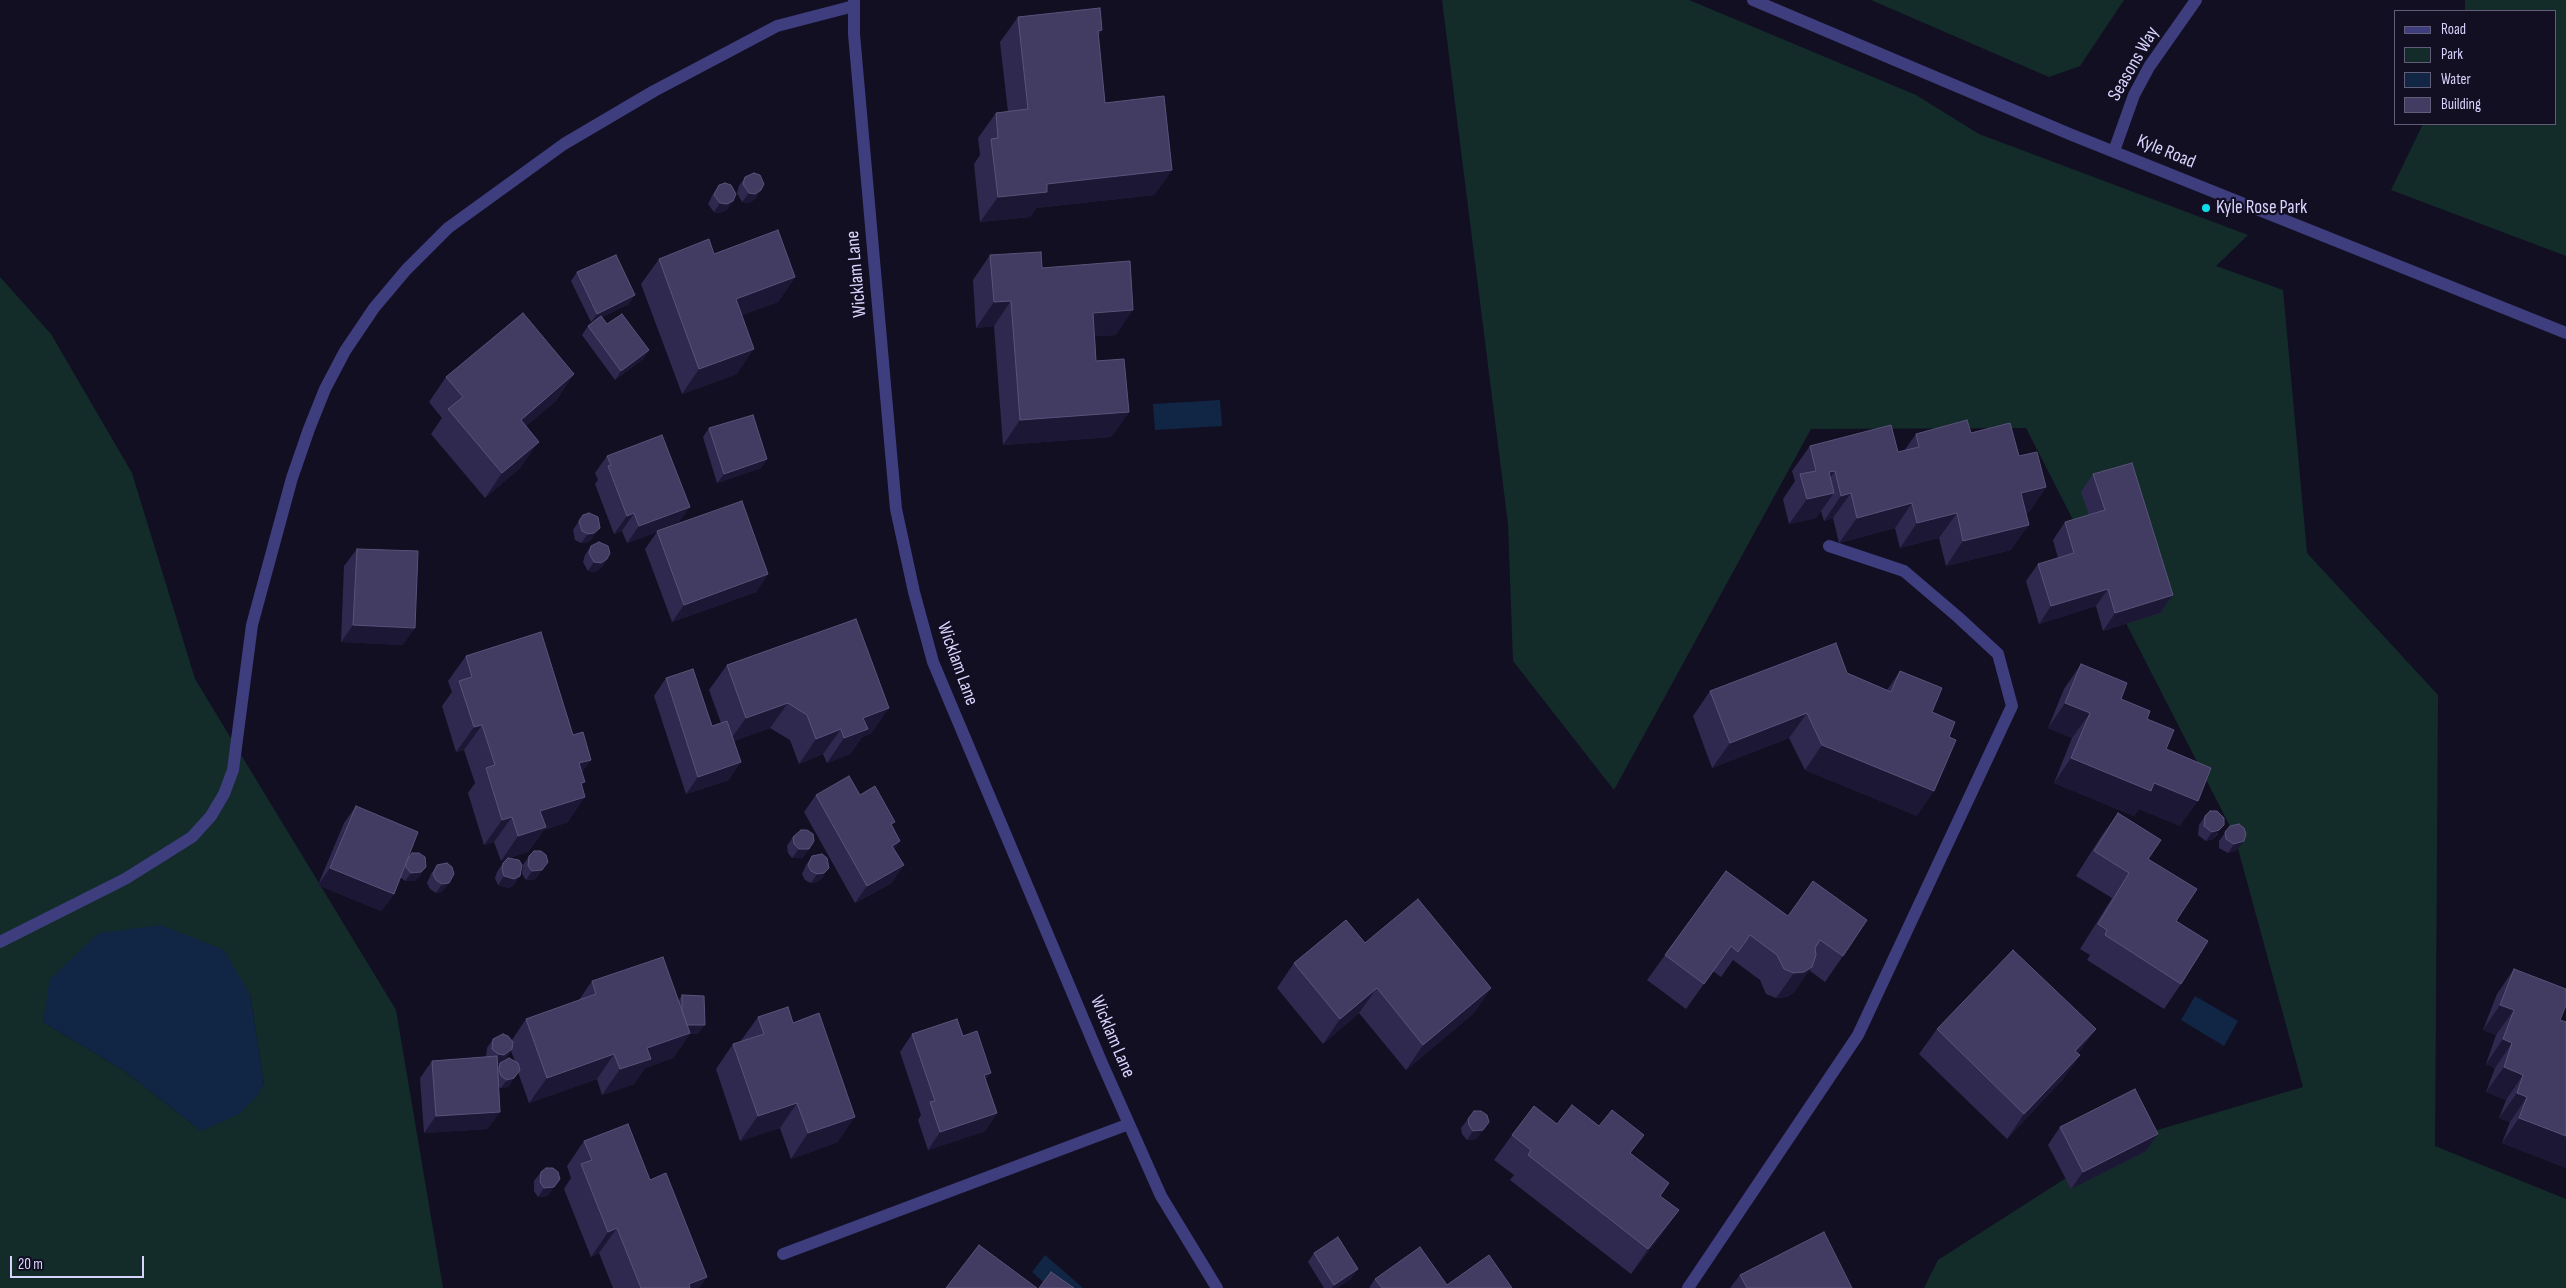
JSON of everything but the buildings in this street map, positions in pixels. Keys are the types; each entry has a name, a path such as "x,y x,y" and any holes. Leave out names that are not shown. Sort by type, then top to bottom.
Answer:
{"street":[{"name":"Kyle Road","path":"1753,0 2114,151 2566,333"},
{"name":"Seasons Way","path":"2114,151 2134,95 2149,67 2196,0"},
{"path":"0,942 125,879 192,836 211,816 224,794 233,770 252,625 292,478 309,429 325,389 345,351 374,308 406,270 455,222 564,144 654,91 777,26 854,3"},
{"name":"Wicklam Lane","path":"854,3 854,34 896,509 914,592 933,662 1161,1196 1217,1288"},
{"path":"1688,1288 1858,1035 2012,706 1998,654 1958,617 1904,571 1829,546"},
{"path":"783,1254 1129,1124"}],"green space":[{"path":"1442,0 1689,0 1916,95 1979,134 2248,235 2216,266 2283,290 2307,553 2438,695 2435,1146 2566,1199 2566,1288 1924,1288 1938,1260 2127,1139 2303,1087 2234,834 2026,428 1811,429 1614,790 1513,661 1508,524"},
{"path":"1871,0 2124,0 2080,66 2049,77"},
{"path":"2465,0 2566,0 2566,256 2391,190 2423,125 2556,125 2556,10 2465,10"},
{"path":"0,277 51,334 132,473 195,679 396,1010 443,1288 0,1288","holes":["250,995 264,1084 201,1131 123,1070 43,1022"]}],"water":[{"path":"1220,400 1222,426 1155,430 1153,404"},
{"path":"161,925 224,950 250,995 264,1084 256,1097 239,1114 201,1131 123,1070 43,1022 50,979 99,933"},
{"path":"2195,996 2238,1021 2224,1046 2181,1020"},
{"path":"1045,1255 1083,1288 1050,1288 1032,1272"}],"place":[{"name":"Kyle Rose Park","path":"2206,208"}]}
